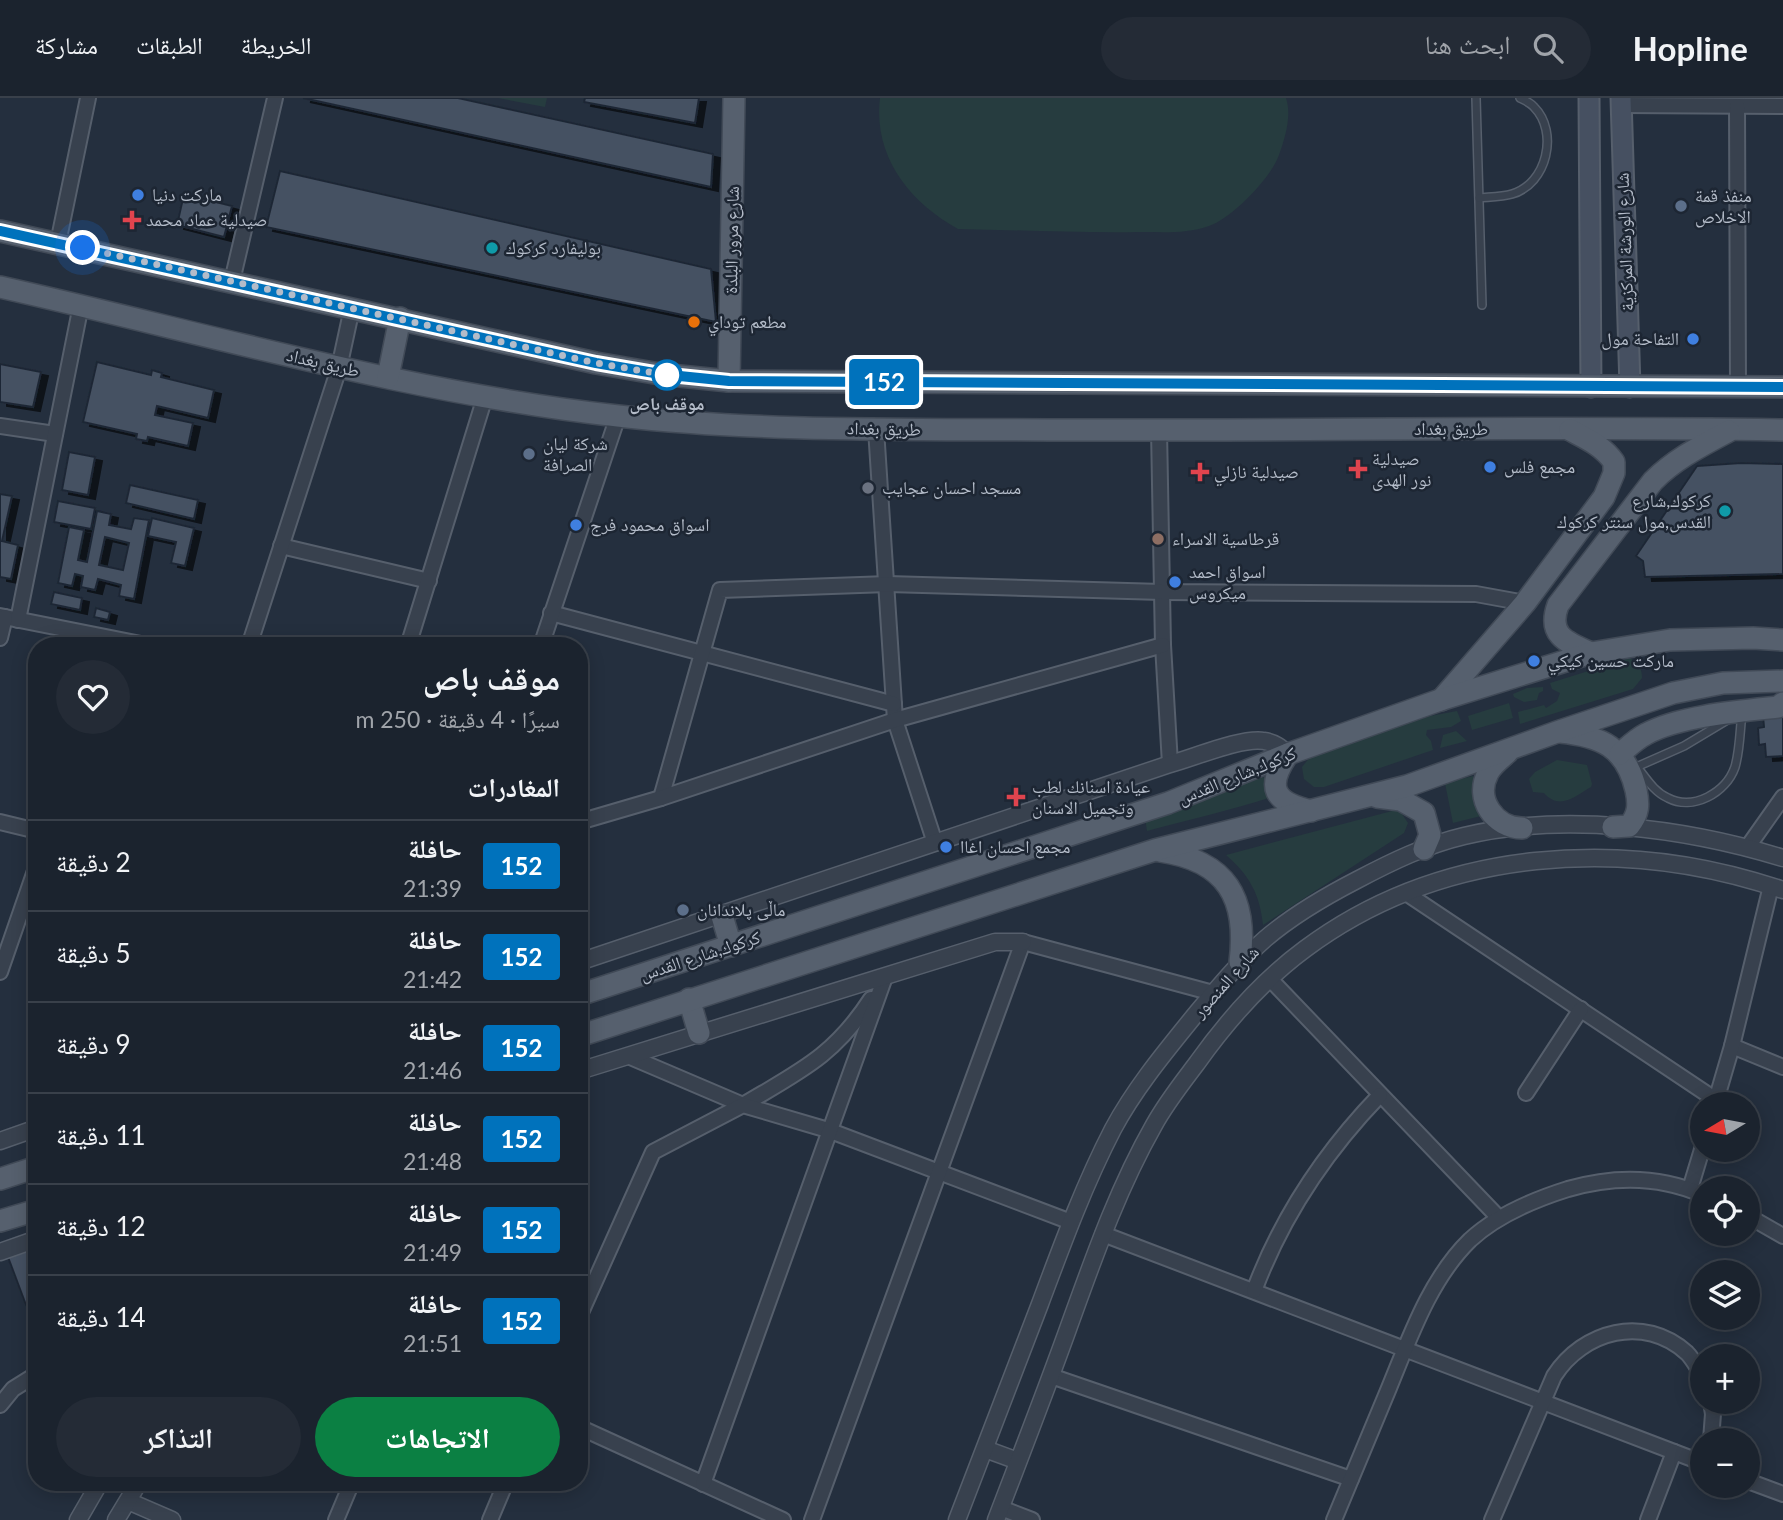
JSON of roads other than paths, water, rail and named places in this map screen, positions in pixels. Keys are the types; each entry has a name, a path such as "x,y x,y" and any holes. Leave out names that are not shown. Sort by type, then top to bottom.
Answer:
{"main road":[{"name":"شارع مرور البلدة","path":"729,381 734,98"},
{"name":"شارع الورشة المركزية","path":"1589,98 1591,387"},
{"name":"شارع الورشة المركزية","path":"1621,101 1630,387"},
{"path":"0,231 609,365 660,374 729,381 1783,387"},
{"name":"طريق بغداد","path":"0,287 339,368 485,397 618,416 747,427 1783,430"},
{"path":"388,377 400,318"},
{"path":"1440,700 1525,603 1605,497 1614,473 1614,462 1598,445 1568,429"},
{"path":"1591,653 1559,636 1553,618 1558,605 1653,481 1679,458 1733,429"},
{"name":"كركوك,شارع القدس","path":"588,992 1168,803 1289,754 1440,700 1591,653 1670,640 1783,640"},
{"path":"588,1033 1154,850 1371,797 1558,732 1696,688 1743,681 1783,681"},
{"path":"1629,763 1645,734 1742,711 1778,707 1783,702"},
{"path":"1558,732 1593,739 1629,763 1638,812 1629,826 1613,827"},
{"path":"1516,747 1488,772 1484,783 1484,796 1493,816 1514,828 1522,828"},
{"path":"1289,754 1276,777 1276,789 1290,806 1312,811"},
{"path":"1371,797 1401,800 1424,813 1430,835 1424,849"},
{"path":"1154,850 1193,859 1221,877 1237,903 1243,936 1240,962"},
{"path":"722,916 732,946"},
{"path":"689,999 699,1033"},
{"path":"0,1179 28,1170"},
{"path":"0,1221 28,1213"}],"street":[{"path":"58,243 88,98"},
{"path":"232,281 275,98"},
{"path":"1621,101 1783,106"},
{"path":"1737,106 1738,387"},
{"path":"0,638 8,617 55,434 81,305"},
{"path":"252,637 339,368 352,308"},
{"path":"411,637 485,397"},
{"path":"544,637 618,416"},
{"path":"0,426 55,434"},
{"path":"876,429 895,720 935,843"},
{"path":"1159,430 1163,645 1170,764"},
{"path":"281,546 429,581"},
{"path":"661,798 720,590 888,584 1162,592 1476,594 1525,603"},
{"path":"551,613 894,704"},
{"path":"8,617 99,637"},
{"path":"588,819 661,798 895,720 1163,645"},
{"path":"588,959 1170,764 1254,740 1273,743 1289,754"},
{"path":"1747,848 1783,797"},
{"path":"0,822 28,829"},
{"name":"شارع المنصور","path":"957,1520 1071,1222 1096,1166 1134,1094 1213,993 1240,962 1275,931 1319,899 1424,849 1465,836 1545,825 1613,827 1675,834 1783,858"},
{"name":"شارع المنصور","path":"998,1514 1103,1234 1131,1169 1155,1123 1213,1040 1270,979 1303,950 1372,907 1453,875 1502,865 1549,859 1643,861 1708,871 1777,888"},
{"path":"1718,1092 1777,888"},
{"path":"0,972 28,891"},
{"path":"1406,893 1701,1092"},
{"path":"588,1068 995,942 1023,942 1213,993"},
{"path":"812,1520 1023,942"},
{"path":"588,1297 653,1152 743,1105 807,1067 832,1048 854,1024 885,977"},
{"path":"703,1484 885,977"},
{"path":"1270,979 1499,1218"},
{"path":"1526,1093 1581,1009"},
{"path":"1732,1046 1783,1067"},
{"path":"628,1056 743,1105 828,1130 1071,1222"},
{"path":"1254,1291 1276,1237 1306,1186 1340,1138 1380,1095"},
{"path":"0,1141 28,1131"},
{"path":"1334,1520 1405,1349 1438,1280 1470,1241 1499,1218 1546,1197 1597,1181 1642,1180 1690,1190"},
{"path":"1760,1223 1783,1236"},
{"path":"1103,1234 1690,1458"},
{"path":"0,1252 28,1242"},
{"path":"1492,1520 1554,1376 1564,1360 1580,1346 1615,1332 1637,1332 1665,1340 1690,1357"},
{"path":"1051,1376 1351,1479"},
{"path":"0,1405 13,1389 28,1380"},
{"path":"588,1431 783,1520"},
{"path":"985,1449 1018,1461"},
{"path":"1648,1520 1674,1452"},
{"path":"1760,1485 1783,1494"},
{"path":"78,1520 95,1491"},
{"path":"116,1520 134,1491"},
{"path":"336,1520 348,1491"},
{"path":"494,1519 503,1491"},
{"path":"128,1502 173,1520"},
{"path":"998,1514 1032,1520"}],"lane":[{"path":"1476,98 1482,305"},
{"path":"1479,198 1514,194 1534,179 1546,158 1547,131 1534,107 1520,98"},
{"path":"1629,763 1669,799 1681,802 1705,799 1726,783 1734,770 1742,711"}],"place":[{"name":"ماركت دنيا","path":"138,195"},
{"name":"منفذ قمة الاخلاص","path":"1681,206"},
{"name":"صيدلية عماد محمد","path":"132,220"},
{"name":"بوليفارد كركوك","path":"492,248"},
{"name":"مطعم توداي","path":"694,322"},
{"name":"التفاحة مول","path":"1693,339"},
{"name":"موقف باص","path":"667,375"},
{"name":"شركة ليان الصرافة","path":"529,454"},
{"name":"مجمع فلس","path":"1490,467"},
{"name":"صيدلية نور الهدى","path":"1358,469"},
{"name":"صيدلية نازلي","path":"1200,472"},
{"name":"مسجد احسان عجايب","path":"868,488"},
{"name":"كركوك,شارع القدس,مول سنتر كركوك","path":"1725,511"},
{"name":"اسواق محمود فرج","path":"576,525"},
{"name":"قرطاسية الاسراء","path":"1158,539"},
{"name":"اسواق احمد ميكروس","path":"1175,582"},
{"name":"ماركت حسين كيكي","path":"1534,661"},
{"name":"عيادة اسنانك لطب وتجميل الاسنان","path":"1016,797"},
{"name":"مجمع احسان اغاا","path":"946,847"},
{"name":"ماڵی پلاندانان","path":"683,910"}]}
